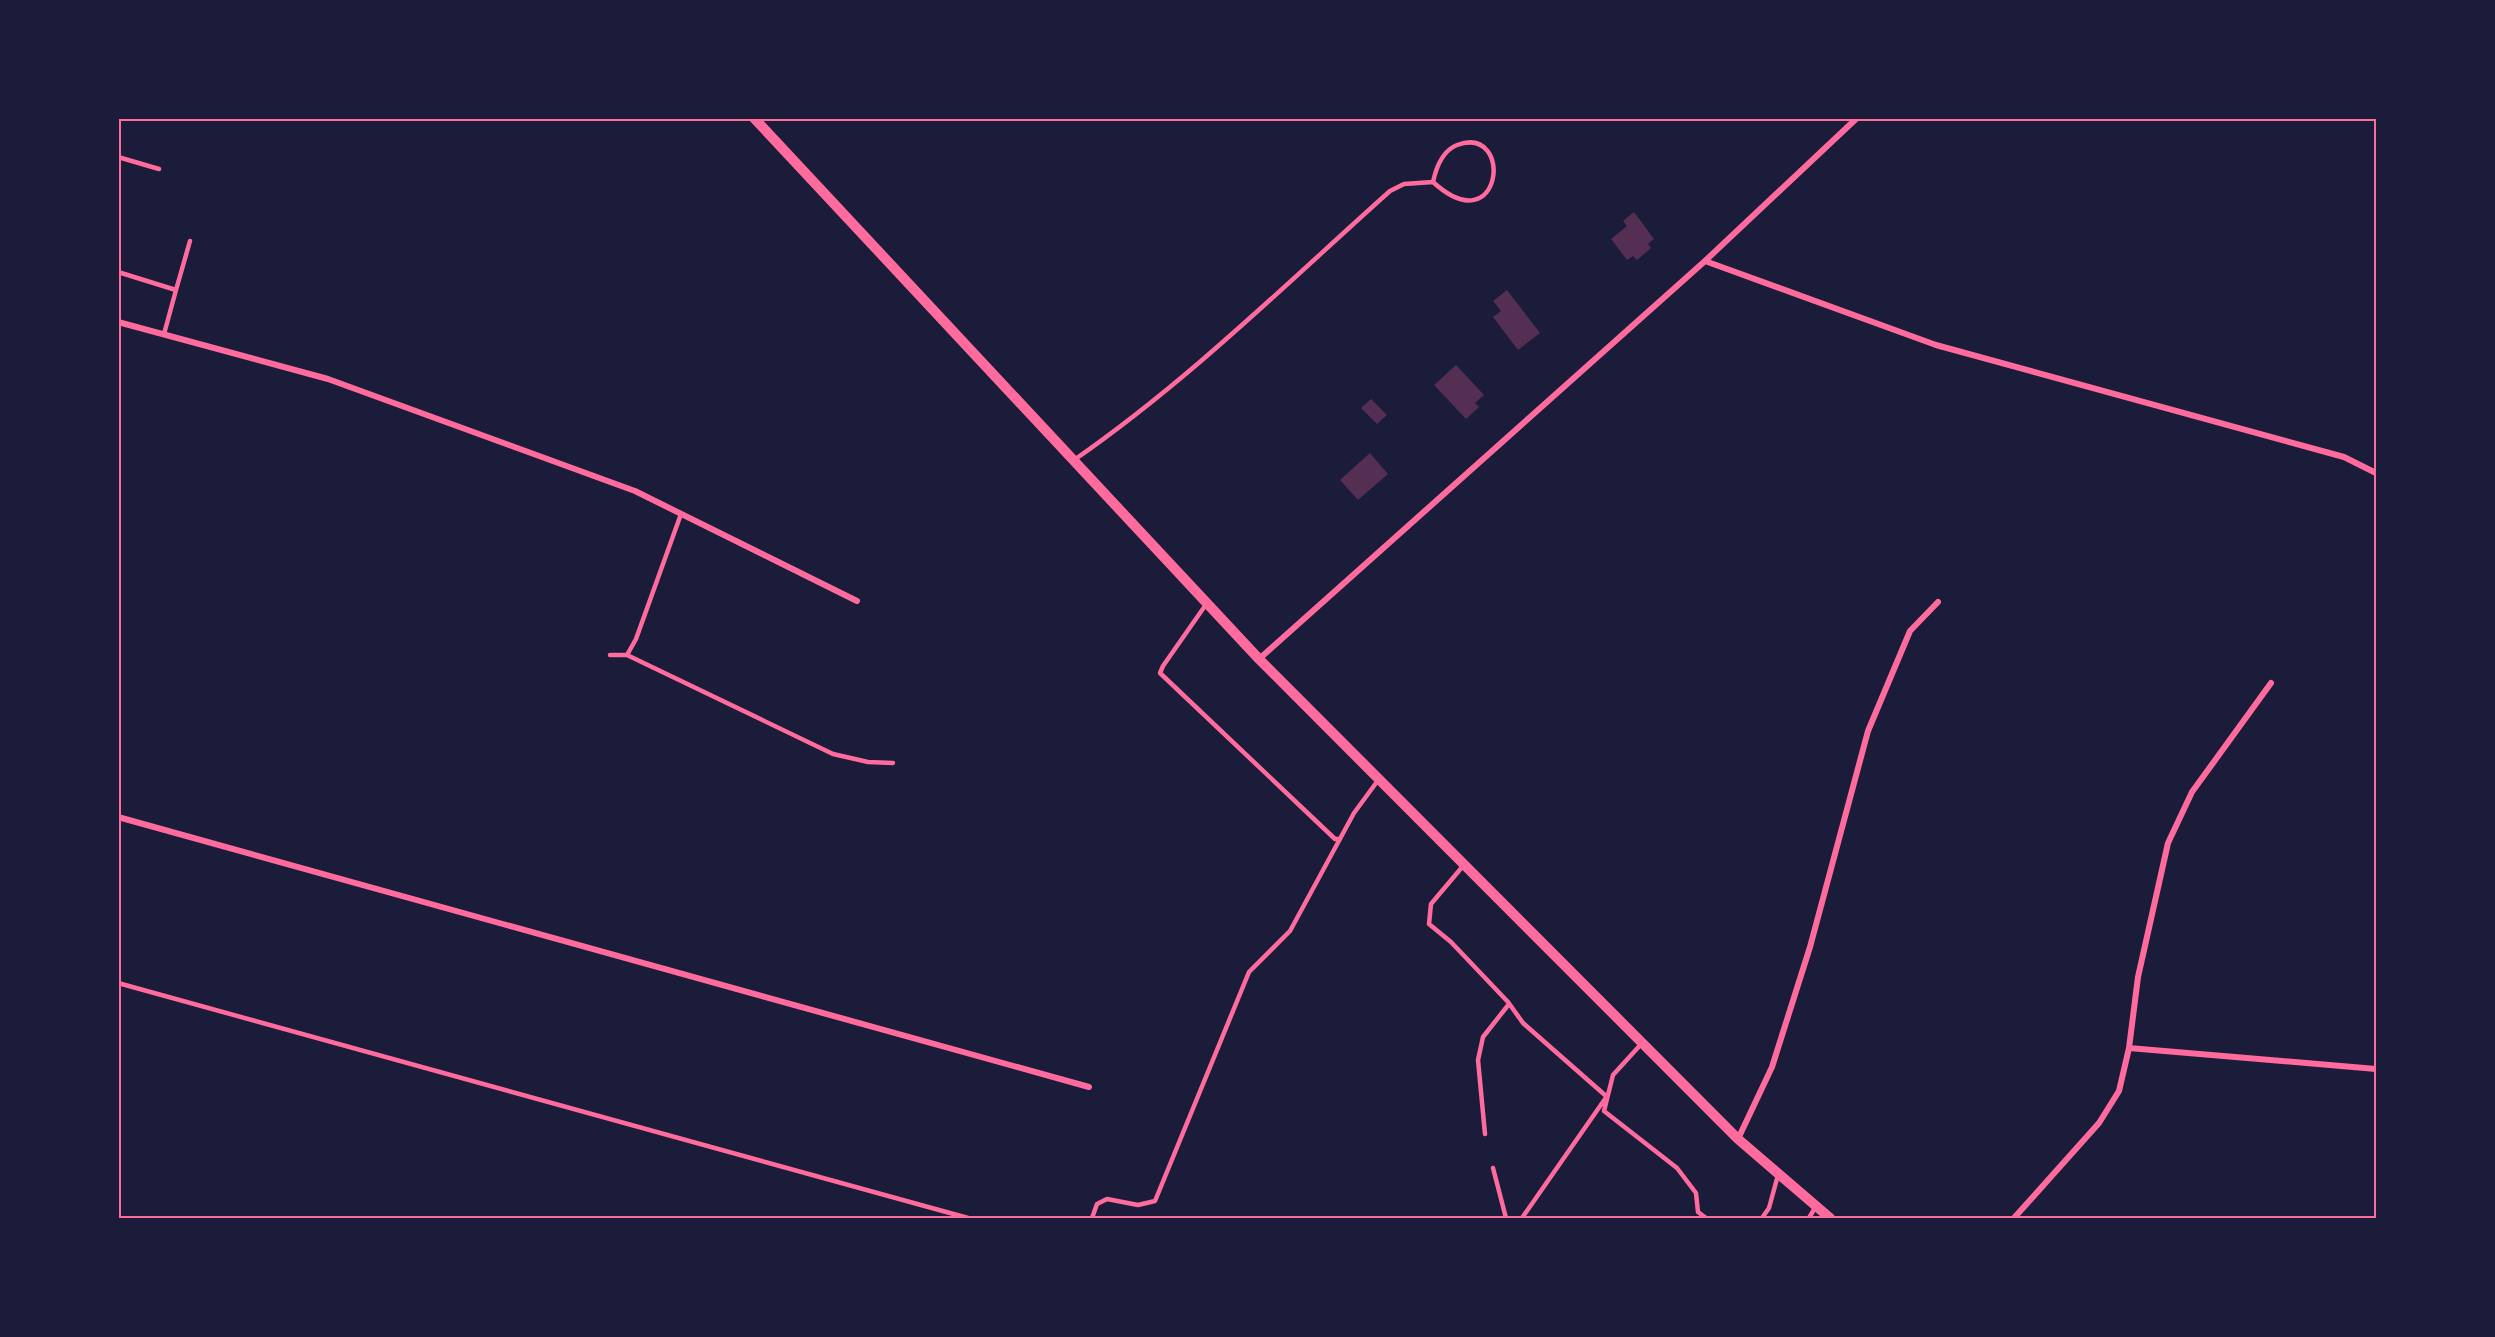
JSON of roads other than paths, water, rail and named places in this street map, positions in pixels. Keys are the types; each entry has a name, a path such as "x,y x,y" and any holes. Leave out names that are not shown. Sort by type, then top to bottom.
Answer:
{"street":[{"path":"754,118 1259,659 1738,1139 1830,1218"},
{"path":"1259,659 1705,261 1857,118"},
{"path":"1705,261 1936,345 2344,457 2376,472"},
{"path":"118,322 328,379 635,491 857,601"},
{"path":"1738,1139 1772,1067 1810,947 1868,731 1910,631 1938,602"},
{"path":"2014,1218 2099,1123 2119,1091 2129,1048 2138,977 2168,843 2192,792 2271,683"},
{"path":"118,817 1089,1088"},
{"path":"2129,1048 2376,1069"}],"lane":[{"path":"1074,460 1196,365 1390,191 1404,184 1433,182 1443,192 1458,200 1469,201 1482,197 1489,189 1494,179 1495,167 1485,148 1474,143 1462,143 1451,147 1442,158 1433,182"},
{"path":"118,157 159,169"},
{"path":"164,334 190,241"},
{"path":"118,272 176,290"},
{"path":"627,655 636,639 681,514"},
{"path":"1207,603 1160,673 1335,839 1340,838"},
{"path":"610,655 627,655 834,754 868,762 893,763"},
{"path":"1092,1218 1097,1204 1107,1199 1138,1205 1155,1201 1249,972 1290,931 1354,813 1379,779"},
{"path":"1465,864 1431,904 1429,924 1451,942 1509,1004 1523,1023 1606,1096"},
{"path":"118,983 968,1218"},
{"path":"1485,1134 1478,1060 1483,1037 1509,1004"},
{"path":"1643,1042 1612,1075 1604,1111 1677,1168 1696,1193 1698,1212 1706,1218"},
{"path":"1522,1218 1606,1096"},
{"path":"1493,1168 1506,1218"},
{"path":"1762,1218 1769,1208 1778,1175"},
{"path":"1809,1218 1816,1206"}]}
